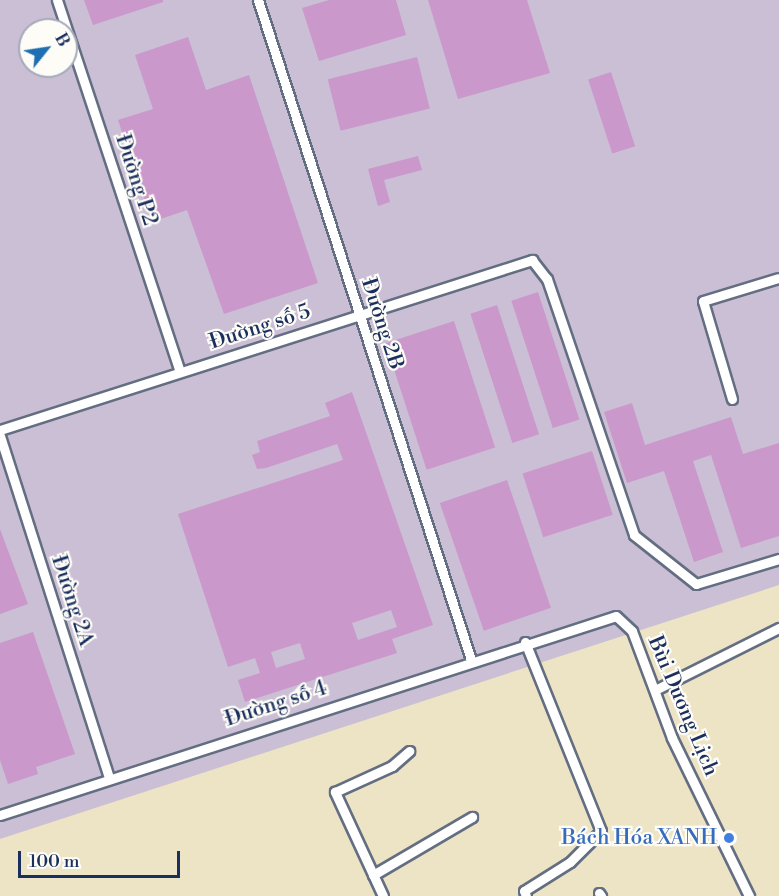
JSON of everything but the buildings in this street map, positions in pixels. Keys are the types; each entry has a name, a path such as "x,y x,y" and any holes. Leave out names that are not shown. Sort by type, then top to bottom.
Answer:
{"street":[{"name":"Đường P2","path":"57,0 180,371"},
{"name":"Đường 2B","path":"258,0 471,660"},
{"name":"Đường số 5","path":"0,430 532,260 547,279 634,535 696,584 779,559"},
{"path":"732,399 703,301 778,278"},
{"name":"Đường 2A","path":"0,435 109,778"},
{"name":"Bùi Dương Lịch","path":"564,629 616,616 632,631 655,690 749,896"},
{"path":"655,690 779,628"},
{"name":"Đường số 4","path":"0,815 564,629"},
{"path":"525,642 601,831 570,862 524,891 526,896"},
{"path":"382,896 335,792 392,766 409,751"},
{"path":"373,875 472,817"}],"shaded area":[{"path":"0,0 779,0 779,585 0,839"}],"place":[{"name":"Bách Hóa XANH","path":"729,838"}]}
